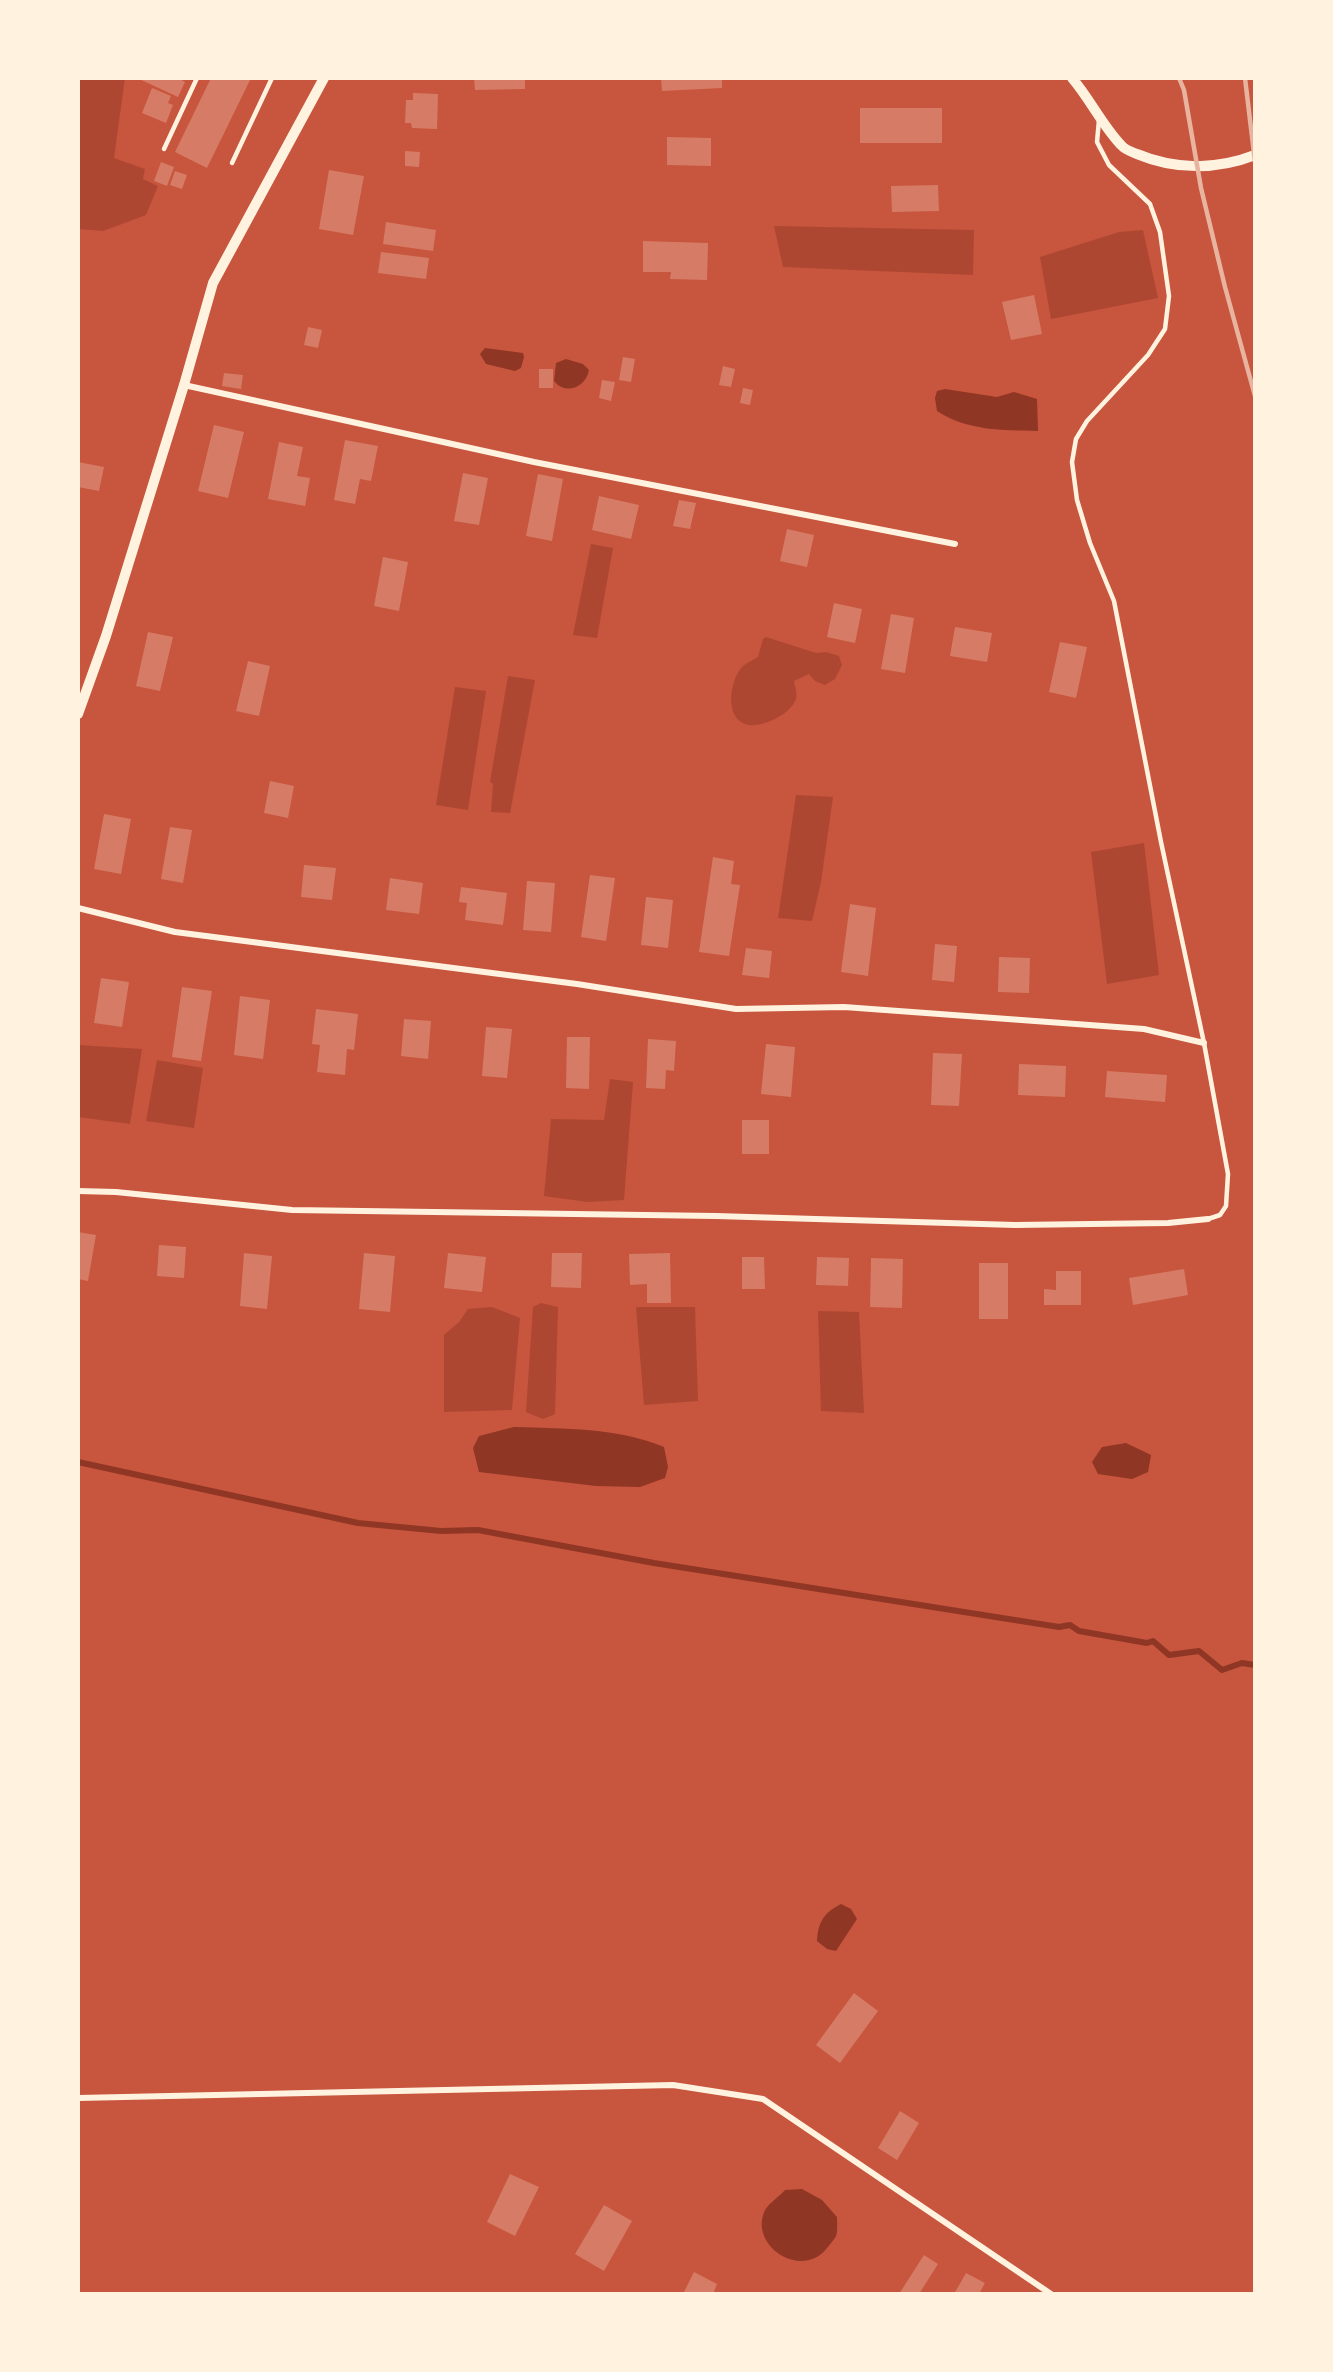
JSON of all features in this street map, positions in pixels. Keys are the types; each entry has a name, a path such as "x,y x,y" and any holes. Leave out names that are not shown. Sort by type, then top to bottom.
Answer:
{"street":[{"path":"78,714 106,636 184,385 213,283 324,78"},
{"path":"1072,78 1084,91 1100,119 1123,148 1157,163 1198,167 1231,162 1255,155"},
{"path":"184,385 534,462 955,544"},
{"path":"78,908 175,932 577,984 736,1009 844,1007 1144,1029 1204,1043"},
{"path":"78,1191 116,1192 292,1210 716,1215 1015,1225 1168,1223 1209,1220"},
{"path":"78,2098 673,2085 763,2099 1051,2294"}],"lane":[{"path":"164,149 197,78"},
{"path":"232,163 272,78"},
{"path":"1100,119 1097,142 1109,165 1150,204 1160,232 1169,296 1165,328 1148,355 1087,421 1077,439 1072,462 1077,500 1090,543 1114,601 1161,842 1204,1043 1228,1174 1226,1206 1220,1215 1209,1220"}],"shaded area":[{"path":"78,78 125,78 114,158 145,169 143,179 158,186 146,215 103,231 78,229"},
{"path":"774,226 974,230 973,275 783,267"},
{"path":"1143,230 1158,298 1051,319 1040,257 1119,232"},
{"path":"485,348 523,353 521,368 515,371 486,364 480,354"},
{"path":"566,359 583,364 589,370 584,381 575,388 564,388 554,381 556,363"},
{"path":"945,389 997,397 1014,392 1037,399 1038,431 986,428 949,418 937,411 935,398 937,391"},
{"path":"591,544 613,548 597,638 573,635"},
{"path":"766,637 816,653 826,652 839,656 842,665 835,679 825,685 815,681 809,674 794,681 796,698 785,713 762,724 747,725 736,717 731,695 738,672 758,657 763,639"},
{"path":"508,676 535,680 510,813 491,812 493,784 490,782"},
{"path":"455,687 486,691 468,810 436,805"},
{"path":"796,795 833,797 821,882 812,921 778,918"},
{"path":"1144,843 1159,975 1107,984 1091,852"},
{"path":"78,1045 142,1049 130,1124 78,1117"},
{"path":"157,1060 203,1068 194,1128 146,1121"},
{"path":"610,1079 633,1082 624,1200 588,1202 544,1196 551,1119 604,1120"},
{"path":"541,1303 558,1307 555,1414 543,1419 526,1412 533,1307"},
{"path":"492,1307 520,1318 512,1410 444,1412 444,1335 459,1322 468,1309"},
{"path":"636,1307 695,1307 698,1401 644,1405"},
{"path":"818,1311 859,1312 864,1413 821,1411"},
{"path":"514,1427 590,1430 646,1440 664,1447 668,1467 665,1478 640,1487 596,1486 479,1472 473,1448 479,1436"},
{"path":"1126,1443 1151,1455 1148,1472 1132,1479 1098,1474 1092,1462 1102,1447"},
{"path":"841,1904 851,1909 857,1919 836,1951 827,1949 817,1941 820,1924 830,1911"},
{"path":"802,2189 822,2200 837,2217 836,2236 827,2248 816,2257 804,2261 791,2260 780,2255 770,2246 764,2235 762,2223 767,2207 785,2190"}],"building":[{"path":"137,78 178,78 185,82 178,97"},
{"path":"211,78 251,78 207,168 175,152"},
{"path":"474,78 525,78 525,89 475,90"},
{"path":"661,78 722,78 722,88 662,91"},
{"path":"152,88 171,96 168,103 173,105 166,123 142,113"},
{"path":"413,93 438,94 437,129 412,128 411,123 405,123 406,100 413,100"},
{"path":"860,108 942,108 942,143 860,143"},
{"path":"667,137 711,138 711,166 667,165"},
{"path":"405,151 420,152 419,167 405,166"},
{"path":"161,162 174,167 167,186 154,181"},
{"path":"329,170 364,176 353,235 319,229"},
{"path":"175,171 187,175 182,189 170,185"},
{"path":"938,185 939,211 892,212 891,186"},
{"path":"386,222 436,230 433,251 383,244"},
{"path":"643,241 708,243 707,280 670,279 671,272 643,272"},
{"path":"381,252 429,258 426,279 378,273"},
{"path":"1034,295 1042,334 1011,340 1002,302"},
{"path":"308,327 322,330 318,348 304,345"},
{"path":"623,357 635,359 631,382 619,380"},
{"path":"723,366 735,369 731,387 719,385"},
{"path":"539,369 553,369 553,388 539,388"},
{"path":"224,373 243,375 241,389 222,386"},
{"path":"602,380 615,382 611,401 599,398"},
{"path":"743,388 753,390 750,405 740,403"},
{"path":"214,425 244,432 228,498 198,491"},
{"path":"345,440 378,446 371,481 360,479 355,504 334,500"},
{"path":"279,442 303,447 297,476 310,478 305,506 268,499"},
{"path":"78,462 104,467 99,491 78,487"},
{"path":"463,473 488,478 479,525 454,521"},
{"path":"538,474 563,479 552,541 526,536"},
{"path":"599,496 639,505 631,539 592,530"},
{"path":"679,500 696,503 690,529 673,526"},
{"path":"787,529 814,535 807,567 780,561"},
{"path":"383,557 408,562 399,611 374,606"},
{"path":"834,603 862,609 855,643 827,637"},
{"path":"891,614 914,618 905,673 881,669"},
{"path":"955,627 992,633 987,662 950,656"},
{"path":"148,632 173,637 160,691 136,686"},
{"path":"1060,642 1087,647 1076,698 1049,692"},
{"path":"248,661 270,666 259,716 236,711"},
{"path":"270,781 294,786 288,818 264,813"},
{"path":"104,814 131,819 121,874 94,869"},
{"path":"170,827 192,830 183,883 161,879"},
{"path":"713,857 734,861 731,884 740,885 729,956 699,952"},
{"path":"304,865 336,868 332,900 301,897"},
{"path":"590,875 615,878 606,941 581,937"},
{"path":"390,878 423,883 419,914 386,910"},
{"path":"527,881 555,883 551,932 523,930"},
{"path":"461,887 507,893 503,925 465,920 467,903 459,902"},
{"path":"646,897 673,900 668,948 641,945"},
{"path":"850,904 876,908 868,976 841,972"},
{"path":"935,944 957,946 954,982 932,980"},
{"path":"746,948 772,951 769,978 742,975"},
{"path":"999,957 1030,958 1029,993 998,992"},
{"path":"101,978 129,982 122,1027 94,1023"},
{"path":"182,987 212,991 201,1061 172,1057"},
{"path":"240,996 270,1000 263,1059 234,1055"},
{"path":"316,1009 358,1014 354,1050 347,1049 345,1075 317,1072 320,1045 312,1044"},
{"path":"404,1019 431,1021 428,1059 401,1056"},
{"path":"486,1027 512,1029 507,1078 482,1076"},
{"path":"567,1037 590,1037 589,1089 566,1088"},
{"path":"648,1039 676,1041 674,1071 666,1070 665,1089 646,1088"},
{"path":"766,1044 795,1047 791,1097 761,1094"},
{"path":"933,1053 962,1054 959,1106 931,1105"},
{"path":"1019,1064 1066,1066 1065,1097 1018,1095"},
{"path":"1107,1071 1167,1075 1165,1102 1105,1097"},
{"path":"742,1120 769,1120 769,1154 742,1154"},
{"path":"78,1232 96,1235 88,1281 78,1279"},
{"path":"159,1245 186,1247 184,1278 157,1276"},
{"path":"244,1253 272,1256 267,1309 240,1306"},
{"path":"364,1253 395,1256 390,1312 359,1309"},
{"path":"448,1253 486,1257 482,1292 444,1288"},
{"path":"552,1253 582,1253 581,1288 551,1287"},
{"path":"670,1253 671,1303 647,1303 647,1284 630,1285 629,1254"},
{"path":"742,1257 764,1257 765,1289 742,1289"},
{"path":"817,1257 849,1258 848,1286 816,1285"},
{"path":"871,1258 903,1259 902,1308 870,1307"},
{"path":"979,1263 1008,1263 1008,1319 979,1319"},
{"path":"1184,1269 1188,1295 1133,1305 1129,1278"},
{"path":"1056,1271 1081,1271 1081,1305 1044,1305 1044,1289 1056,1290"},
{"path":"854,1993 878,2011 840,2063 816,2045"},
{"path":"900,2111 919,2123 897,2160 878,2148"},
{"path":"510,2174 539,2187 515,2236 487,2222"},
{"path":"604,2205 632,2221 604,2271 575,2254"},
{"path":"924,2255 938,2264 919,2294 899,2294"},
{"path":"694,2272 717,2284 713,2294 683,2294"},
{"path":"966,2273 985,2283 979,2294 954,2294"}],"waterway":[{"path":"78,1462 358,1523 441,1531 478,1530 654,1563 1059,1627 1070,1625 1079,1631 1147,1643 1153,1641 1169,1655 1199,1651 1222,1670 1242,1663 1255,1665"}],"railway":[{"path":"1179,78 1184,90 1201,188 1255,396"},
{"path":"1245,78 1255,162"}]}
